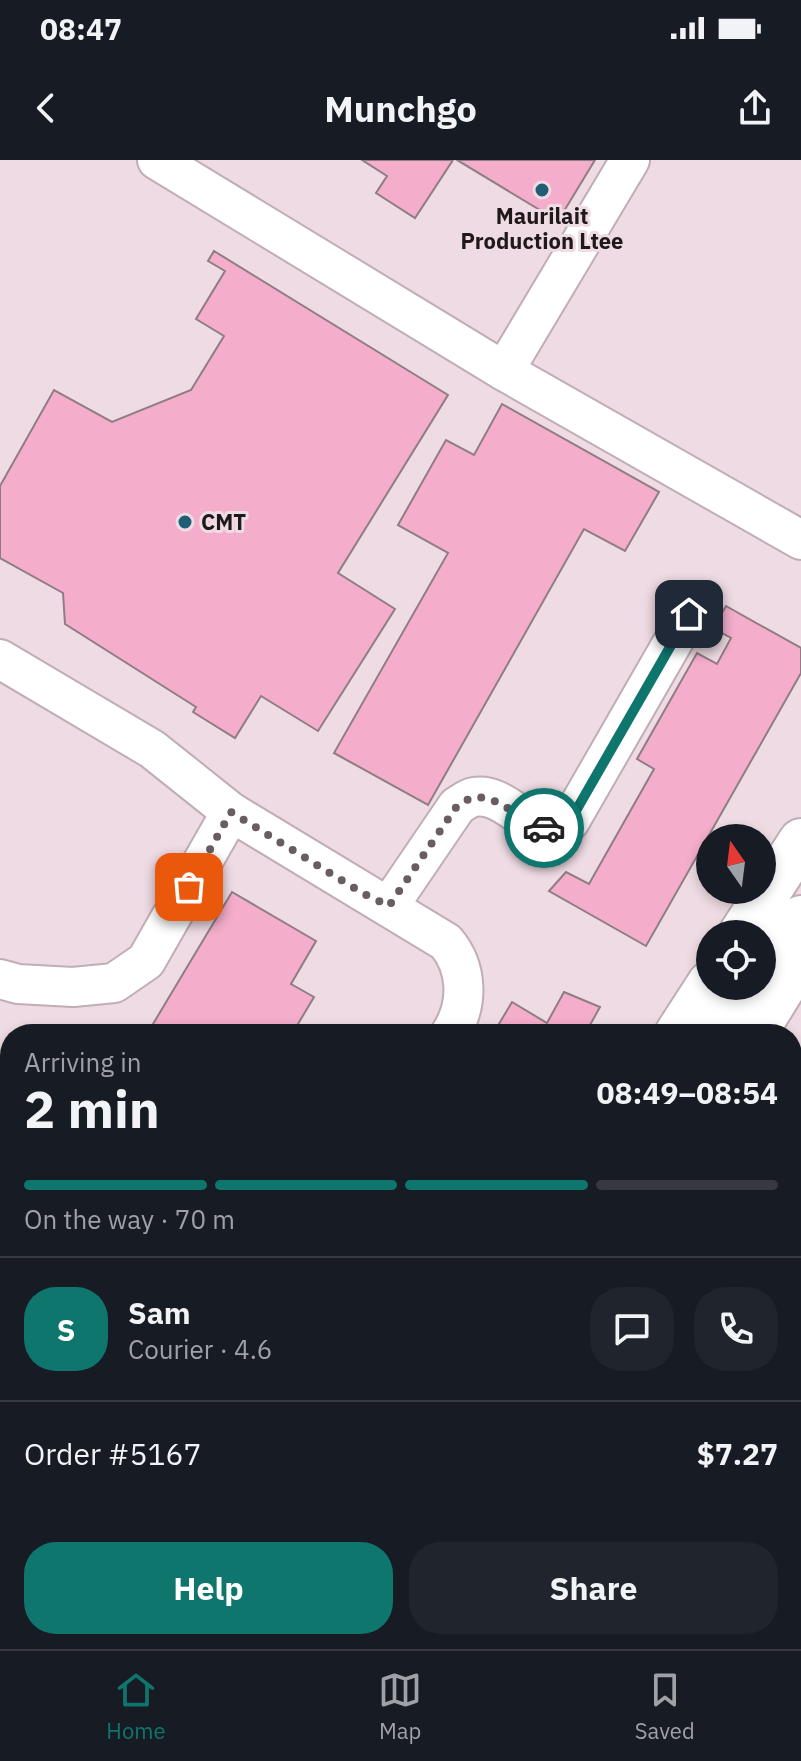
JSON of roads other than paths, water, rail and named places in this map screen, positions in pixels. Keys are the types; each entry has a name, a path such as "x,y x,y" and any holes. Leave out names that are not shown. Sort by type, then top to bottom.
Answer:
{"highway":[{"path":"750,920 801,841"},
{"path":"776,924 801,880"},
{"path":"776,950 789,938 801,918"},
{"path":"760,1024 801,958"},
{"path":"683,1024 699,1000"},
{"path":"721,1024 737,1000"}],"street":[{"path":"157,160 504,371 801,540"},
{"path":"504,371 630,160"},
{"path":"389,906 457,806 472,797 489,798 543,827 557,829 570,821 689,614"},
{"path":"0,659 152,749 231,812 446,942 457,954 463,969 464,997 457,1024"},
{"path":"0,979 18,984 73,987 114,983 146,961 231,812"}],"place":[{"name":"Maurilait Production Ltee","path":"542,190"},
{"name":"CMT","path":"185,522"}]}
